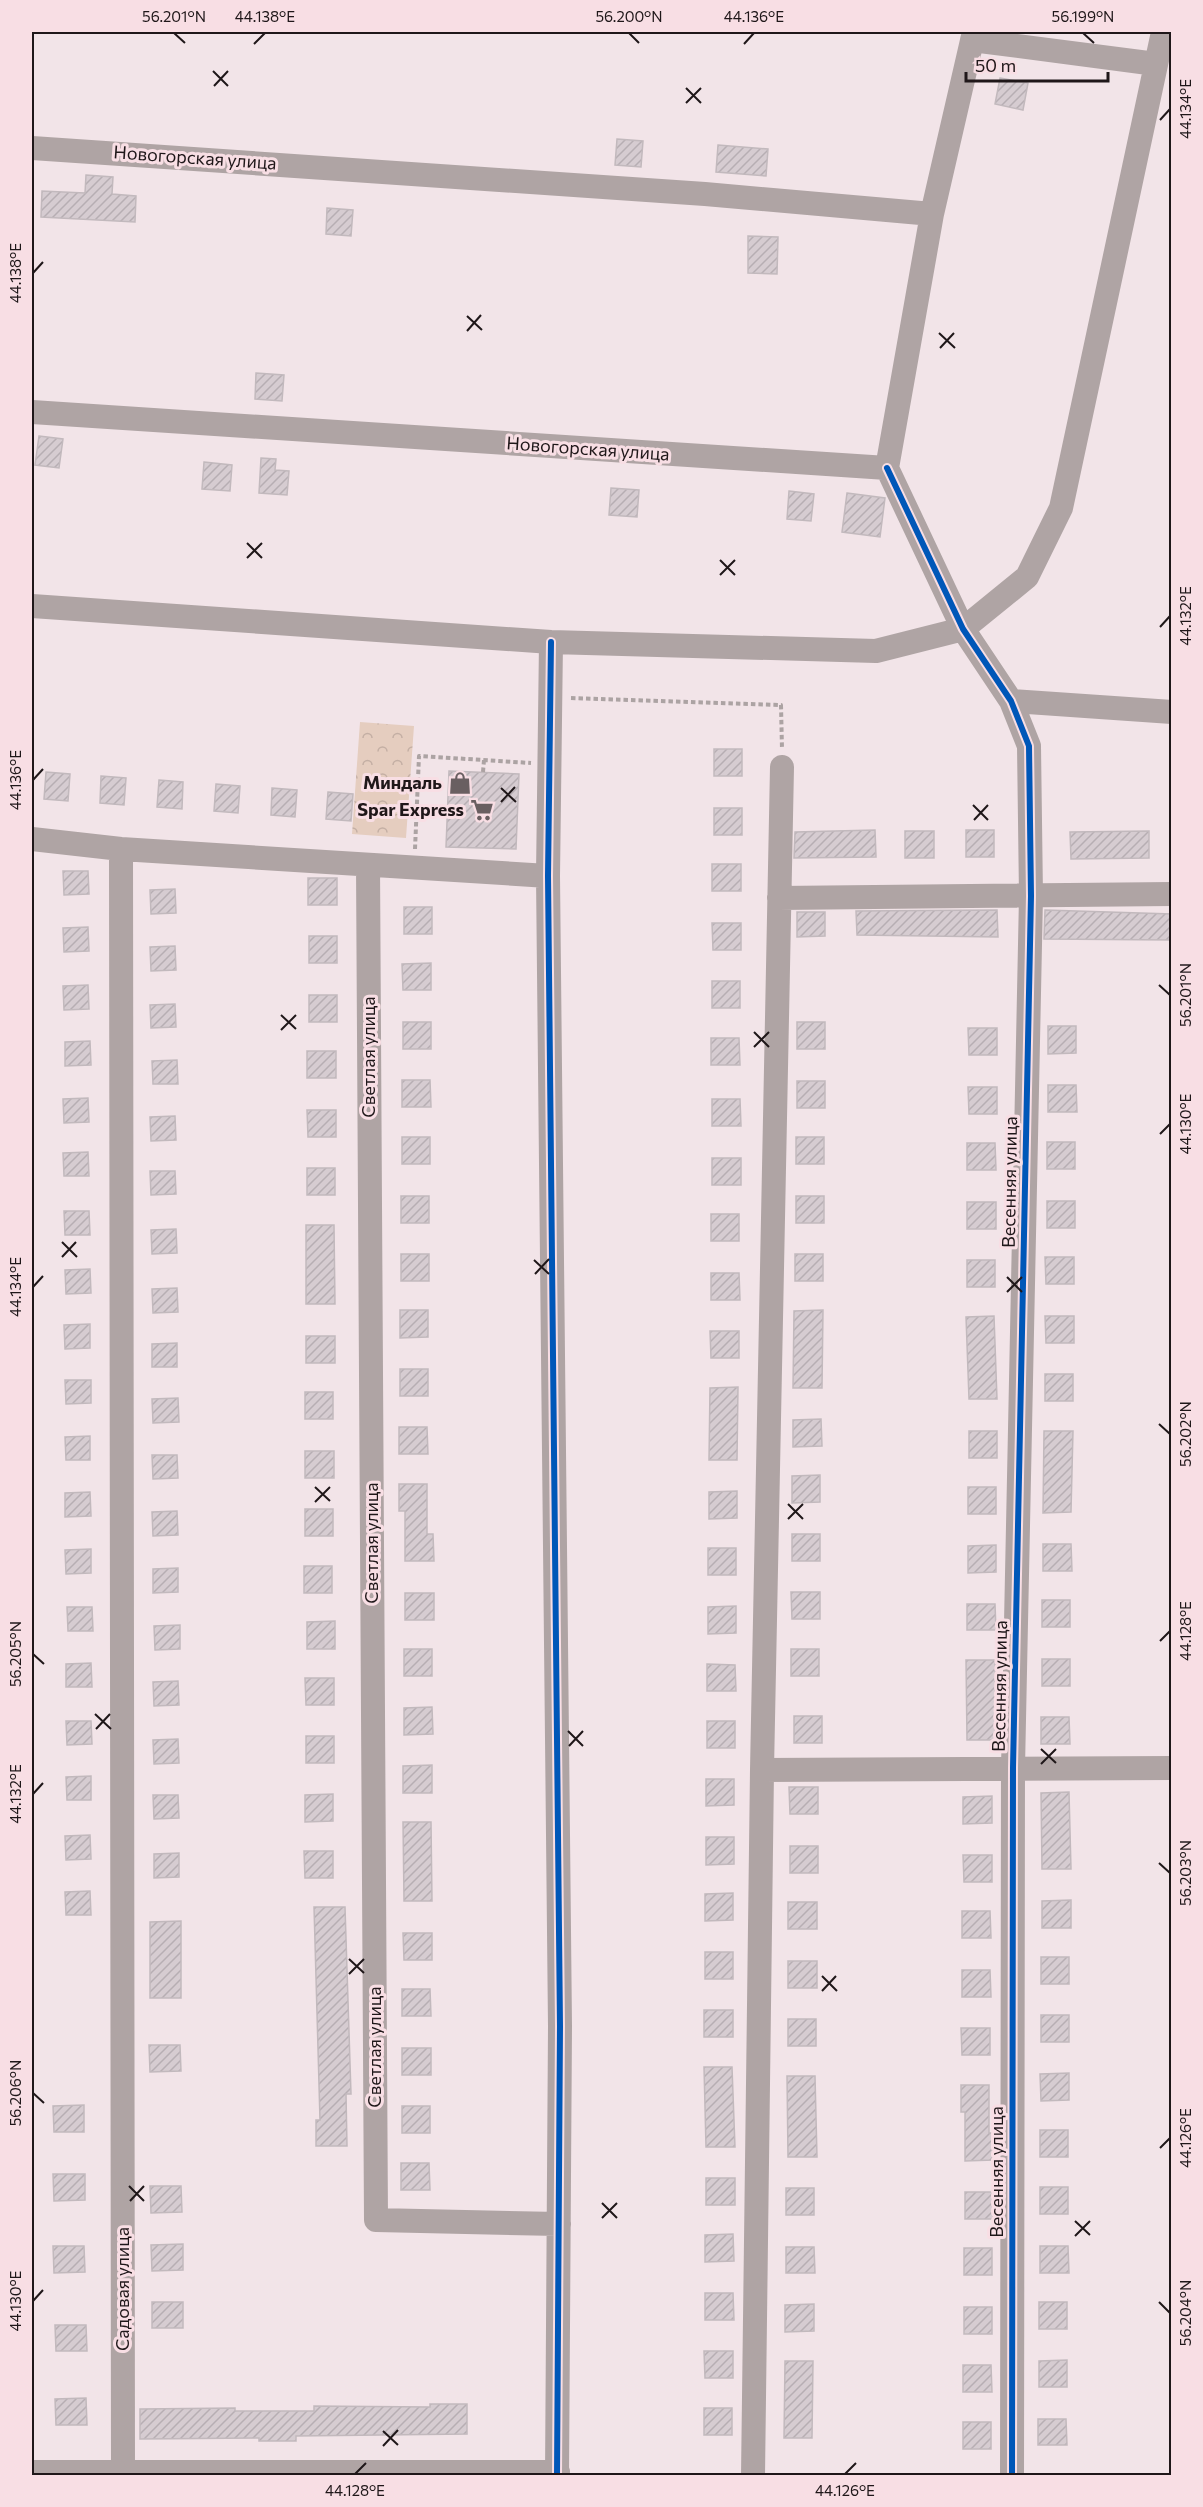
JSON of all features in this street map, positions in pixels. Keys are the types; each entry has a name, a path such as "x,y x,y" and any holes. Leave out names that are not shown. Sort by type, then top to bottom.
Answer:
{"street":[{"path":"32,606 442,643 551,642 876,651 963,629 1027,577 1061,508 1163,32"},
{"path":"887,468 932,214 973,36 1156,64"},
{"name":"Новогорская улица","path":"32,148 670,191 932,214"},
{"name":"Новогорская улица","path":"32,412 887,468"},
{"name":"Весенняя улица","path":"887,468 963,629 1011,701 1029,746 1032,896 1013,1768 1012,2475"},
{"path":"32,2472 558,2474 560,1990 548,876 551,642"},
{"path":"1011,701 1172,712"},
{"path":"753,2475 762,1770 782,767"},
{"path":"32,839 121,849 548,876"},
{"name":"Садовая улица","path":"121,849 123,2472"},
{"name":"Светлая улица","path":"368,865 376,2220 559,2224"},
{"path":"779,898 1172,894"},
{"path":"762,1770 1172,1768"}],"path":[{"path":"550,698 781,705 782,767"},
{"path":"414,868 419,756 549,764"},
{"path":"483,772 484,760"}],"green space":[{"path":"360,722 414,726 406,838 352,834"}],"building":[{"path":"1000,78 1028,83 1023,110 995,104"},
{"path":"617,139 643,141 641,167 615,165"},
{"path":"718,145 768,149 766,176 716,172"},
{"path":"86,175 113,177 112,194 136,196 135,222 41,217 42,191 85,193"},
{"path":"327,208 353,210 351,236 326,234"},
{"path":"748,236 778,237 777,274 748,273"},
{"path":"256,373 284,375 282,401 255,399"},
{"path":"39,436 63,439 59,468 35,465"},
{"path":"261,458 276,459 275,470 289,471 287,495 259,493"},
{"path":"204,462 232,465 230,491 202,489"},
{"path":"611,488 639,490 637,517 609,515"},
{"path":"789,491 814,494 811,521 787,519"},
{"path":"847,493 885,498 880,537 842,532"},
{"path":"714,749 742,749 742,776 714,776"},
{"name":"Spar Express","path":"449,771 519,774 516,849 446,847"},
{"path":"46,772 70,774 68,801 44,799"},
{"path":"101,776 126,778 124,805 100,803"},
{"path":"159,780 183,782 182,809 157,807"},
{"path":"216,784 240,786 238,813 214,811"},
{"path":"272,788 297,790 295,817 271,815"},
{"path":"328,792 353,794 351,821 326,819"},
{"path":"714,808 742,808 742,835 714,835"},
{"path":"875,830 876,857 794,858 795,832"},
{"path":"966,830 994,830 994,857 966,857"},
{"path":"905,831 934,831 934,858 905,858"},
{"path":"1149,831 1149,858 1071,859 1070,832"},
{"path":"712,864 741,864 741,891 712,891"},
{"path":"63,871 88,871 89,894 64,895"},
{"path":"308,878 337,878 337,905 308,905"},
{"path":"175,889 176,913 151,914 150,890"},
{"path":"404,907 432,907 432,934 404,934"},
{"path":"997,910 998,937 857,935 856,911"},
{"path":"1045,910 1172,914 1172,940 1044,939"},
{"path":"797,912 825,912 825,936 797,937"},
{"path":"712,923 741,923 741,950 713,950"},
{"path":"88,927 89,951 64,952 63,928"},
{"path":"309,936 337,936 337,963 309,963"},
{"path":"175,946 176,970 151,971 150,947"},
{"path":"431,963 431,990 403,990 402,964"},
{"path":"712,981 740,981 740,1008 712,1008"},
{"path":"88,985 89,1009 64,1010 63,986"},
{"path":"309,995 337,995 337,1022 309,1022"},
{"path":"175,1004 176,1027 151,1028 150,1005"},
{"path":"403,1022 431,1022 431,1049 403,1049"},
{"path":"797,1022 825,1022 825,1049 797,1049"},
{"path":"1048,1026 1076,1026 1076,1053 1048,1054"},
{"path":"968,1028 997,1028 997,1055 969,1055"},
{"path":"711,1038 739,1038 740,1065 711,1065"},
{"path":"90,1041 91,1065 65,1066 65,1042"},
{"path":"307,1051 336,1051 336,1078 307,1078"},
{"path":"177,1060 178,1084 153,1084 152,1061"},
{"path":"402,1080 430,1080 431,1107 402,1107"},
{"path":"797,1081 825,1081 825,1108 797,1108"},
{"path":"1048,1085 1076,1085 1077,1112 1048,1112"},
{"path":"968,1087 997,1087 997,1114 969,1114"},
{"path":"88,1098 89,1122 64,1123 63,1099"},
{"path":"712,1099 740,1099 741,1126 712,1126"},
{"path":"307,1110 336,1110 336,1137 308,1137"},
{"path":"175,1116 176,1140 151,1141 150,1117"},
{"path":"402,1137 430,1137 430,1164 402,1164"},
{"path":"796,1137 824,1137 824,1164 796,1164"},
{"path":"1047,1142 1075,1142 1075,1169 1047,1169"},
{"path":"967,1143 995,1143 996,1170 967,1170"},
{"path":"88,1152 89,1176 64,1176 63,1153"},
{"path":"712,1158 741,1158 741,1185 712,1185"},
{"path":"307,1168 335,1168 335,1195 307,1195"},
{"path":"150,1171 175,1171 176,1194 151,1195"},
{"path":"401,1196 429,1196 429,1223 401,1223"},
{"path":"796,1196 824,1196 824,1223 796,1223"},
{"path":"1047,1201 1075,1201 1075,1228 1047,1228"},
{"path":"967,1202 996,1202 996,1229 967,1229"},
{"path":"64,1211 89,1211 90,1235 65,1235"},
{"path":"711,1214 739,1214 739,1241 711,1241"},
{"path":"306,1225 334,1225 335,1304 306,1304"},
{"path":"176,1229 177,1253 152,1254 151,1230"},
{"path":"401,1254 429,1254 429,1281 401,1281"},
{"path":"795,1254 823,1254 823,1281 795,1281"},
{"path":"1045,1257 1074,1257 1074,1284 1046,1284"},
{"path":"967,1260 995,1260 995,1287 967,1287"},
{"path":"90,1269 91,1293 66,1294 65,1270"},
{"path":"711,1273 739,1273 740,1300 711,1300"},
{"path":"177,1288 178,1312 153,1313 152,1289"},
{"path":"400,1310 428,1310 428,1337 400,1338"},
{"path":"823,1310 822,1388 793,1388 794,1311"},
{"path":"994,1316 997,1399 969,1399 966,1317"},
{"path":"1045,1316 1074,1316 1074,1343 1046,1343"},
{"path":"90,1324 90,1348 65,1349 64,1325"},
{"path":"710,1331 739,1331 739,1358 711,1358"},
{"path":"306,1336 335,1336 335,1363 306,1363"},
{"path":"177,1343 177,1367 152,1367 152,1344"},
{"path":"400,1369 428,1369 428,1396 400,1396"},
{"path":"1045,1374 1073,1374 1073,1401 1045,1401"},
{"path":"65,1380 91,1380 91,1403 66,1404"},
{"path":"738,1387 737,1460 709,1460 710,1388"},
{"path":"305,1392 333,1392 333,1419 305,1419"},
{"path":"178,1398 179,1422 153,1423 152,1399"},
{"path":"821,1419 822,1446 793,1447 793,1420"},
{"path":"399,1427 427,1427 428,1454 399,1454"},
{"path":"969,1431 997,1431 997,1458 969,1458"},
{"path":"1044,1431 1073,1431 1071,1512 1043,1513"},
{"path":"90,1436 90,1460 66,1460 65,1437"},
{"path":"305,1451 334,1451 334,1478 305,1478"},
{"path":"152,1455 177,1455 178,1478 153,1479"},
{"path":"820,1475 820,1502 792,1503 792,1476"},
{"path":"399,1484 427,1484 427,1534 433,1534 434,1561 405,1561 405,1511 399,1511"},
{"path":"968,1487 996,1487 996,1514 968,1514"},
{"path":"737,1491 737,1518 709,1519 709,1492"},
{"path":"90,1492 91,1516 65,1517 65,1493"},
{"path":"305,1509 333,1509 333,1536 305,1536"},
{"path":"177,1511 178,1535 153,1536 152,1512"},
{"path":"792,1534 820,1534 820,1561 792,1561"},
{"path":"1043,1544 1071,1544 1072,1571 1043,1571"},
{"path":"996,1545 996,1572 968,1573 968,1546"},
{"path":"708,1548 736,1548 736,1575 708,1575"},
{"path":"91,1549 91,1573 66,1574 65,1550"},
{"path":"304,1566 332,1566 332,1593 304,1593"},
{"path":"178,1568 178,1592 153,1593 153,1569"},
{"path":"791,1592 820,1592 820,1619 792,1619"},
{"path":"405,1593 434,1593 434,1620 405,1620"},
{"path":"1042,1600 1070,1600 1070,1627 1042,1627"},
{"path":"967,1604 995,1604 996,1630 967,1630"},
{"path":"736,1606 736,1633 708,1634 708,1607"},
{"path":"67,1607 92,1607 93,1631 68,1631"},
{"path":"335,1621 335,1649 307,1649 307,1622"},
{"path":"180,1625 180,1649 155,1650 154,1626"},
{"path":"404,1649 432,1649 432,1676 404,1676"},
{"path":"791,1649 819,1649 819,1676 791,1676"},
{"path":"1042,1659 1070,1659 1070,1686 1042,1686"},
{"path":"966,1660 995,1660 995,1740 967,1740"},
{"path":"91,1663 92,1687 66,1687 66,1664"},
{"path":"707,1664 735,1665 736,1691 707,1691"},
{"path":"305,1678 334,1678 334,1705 306,1705"},
{"path":"178,1681 179,1705 154,1706 153,1682"},
{"path":"432,1707 433,1734 404,1735 404,1708"},
{"path":"794,1716 822,1716 822,1743 794,1743"},
{"path":"1041,1717 1069,1717 1070,1744 1041,1744"},
{"path":"66,1721 91,1721 92,1744 67,1745"},
{"path":"707,1721 735,1721 735,1748 707,1748"},
{"path":"306,1736 334,1736 334,1763 306,1763"},
{"path":"178,1739 179,1763 154,1764 153,1740"},
{"path":"432,1765 432,1793 403,1793 403,1766"},
{"path":"91,1776 91,1800 67,1800 66,1777"},
{"path":"706,1779 734,1779 734,1805 706,1806"},
{"path":"789,1787 818,1787 818,1814 790,1814"},
{"path":"1069,1792 1071,1869 1042,1869 1041,1793"},
{"path":"333,1794 333,1821 305,1822 305,1795"},
{"path":"153,1795 178,1795 179,1818 154,1819"},
{"path":"992,1796 992,1823 963,1824 963,1797"},
{"path":"403,1822 431,1822 432,1901 404,1901"},
{"path":"90,1835 91,1859 66,1860 65,1836"},
{"path":"706,1837 734,1837 734,1864 706,1865"},
{"path":"790,1846 818,1846 818,1873 790,1873"},
{"path":"304,1851 333,1851 333,1878 305,1878"},
{"path":"179,1853 179,1877 154,1878 154,1854"},
{"path":"963,1855 992,1855 992,1882 964,1882"},
{"path":"90,1891 91,1915 66,1915 65,1892"},
{"path":"733,1893 733,1920 705,1921 705,1894"},
{"path":"1071,1900 1071,1928 1042,1928 1042,1901"},
{"path":"788,1902 817,1902 817,1929 788,1929"},
{"path":"314,1907 345,1907 351,2094 346,2094 347,2146 316,2146 316,2120 320,2120"},
{"path":"962,1911 990,1911 991,1938 962,1938"},
{"path":"181,1921 181,1998 150,1998 150,1922"},
{"path":"403,1933 432,1933 432,1960 404,1960"},
{"path":"705,1952 733,1952 733,1979 705,1979"},
{"path":"1041,1957 1069,1957 1069,1984 1041,1984"},
{"path":"788,1961 817,1961 817,1988 788,1988"},
{"path":"962,1970 990,1970 991,1997 962,1997"},
{"path":"402,1989 430,1989 431,2016 402,2016"},
{"path":"704,2010 733,2010 733,2037 704,2037"},
{"path":"1041,2015 1069,2015 1069,2042 1041,2042"},
{"path":"788,2019 816,2019 816,2046 788,2046"},
{"path":"961,2028 990,2028 990,2055 962,2055"},
{"path":"149,2045 180,2045 181,2071 150,2072"},
{"path":"402,2048 431,2048 431,2075 402,2075"},
{"path":"704,2067 732,2067 735,2147 706,2147"},
{"path":"1069,2073 1069,2100 1041,2101 1040,2074"},
{"path":"787,2076 815,2076 817,2157 788,2157"},
{"path":"961,2085 989,2085 989,2133 993,2133 993,2160 965,2161 965,2112 961,2112"},
{"path":"84,2105 84,2132 54,2132 53,2106"},
{"path":"402,2106 430,2106 430,2133 402,2133"},
{"path":"1040,2130 1068,2130 1068,2157 1040,2157"},
{"path":"401,2163 429,2163 430,2190 401,2190"},
{"path":"53,2174 85,2174 85,2200 54,2201"},
{"path":"706,2178 735,2178 735,2205 706,2205"},
{"path":"150,2186 181,2186 182,2212 151,2213"},
{"path":"1040,2187 1068,2187 1068,2214 1040,2214"},
{"path":"786,2188 814,2188 814,2215 786,2215"},
{"path":"965,2192 993,2192 993,2219 965,2219"},
{"path":"733,2234 734,2261 705,2262 705,2235"},
{"path":"183,2244 183,2270 152,2271 151,2245"},
{"path":"53,2246 84,2246 85,2272 54,2273"},
{"path":"1040,2246 1068,2246 1069,2273 1040,2273"},
{"path":"786,2247 814,2247 815,2273 786,2273"},
{"path":"964,2248 992,2248 992,2275 964,2275"},
{"path":"705,2293 733,2293 734,2320 705,2320"},
{"path":"152,2302 183,2302 183,2328 152,2328"},
{"path":"1039,2302 1067,2302 1067,2329 1039,2329"},
{"path":"814,2304 814,2331 785,2332 785,2305"},
{"path":"964,2307 992,2307 992,2334 964,2334"},
{"path":"55,2325 86,2325 87,2351 56,2351"},
{"path":"704,2351 733,2351 733,2378 705,2378"},
{"path":"1067,2360 1067,2387 1039,2387 1039,2361"},
{"path":"785,2361 813,2361 812,2438 784,2438"},
{"path":"963,2365 991,2365 992,2392 963,2392"},
{"path":"86,2398 87,2425 56,2425 55,2399"},
{"path":"430,2404 467,2404 467,2434 296,2436 296,2441 259,2441 259,2438 140,2439 140,2409 235,2408 235,2411 314,2411 314,2406 430,2407"},
{"path":"704,2408 732,2408 732,2435 704,2435"},
{"path":"1038,2419 1066,2419 1067,2445 1038,2445"},
{"path":"963,2422 991,2422 991,2449 963,2449"}],"cycle path":[{"path":"887,468 963,629 1011,701 1029,746 1031,896 1013,1768 1012,2476"},
{"path":"551,642 548,876 560,2026 557,2476"}],"place":[{"name":"Миндаль","path":"460,783"},
{"name":"Spar Express","path":"482,810"}]}
